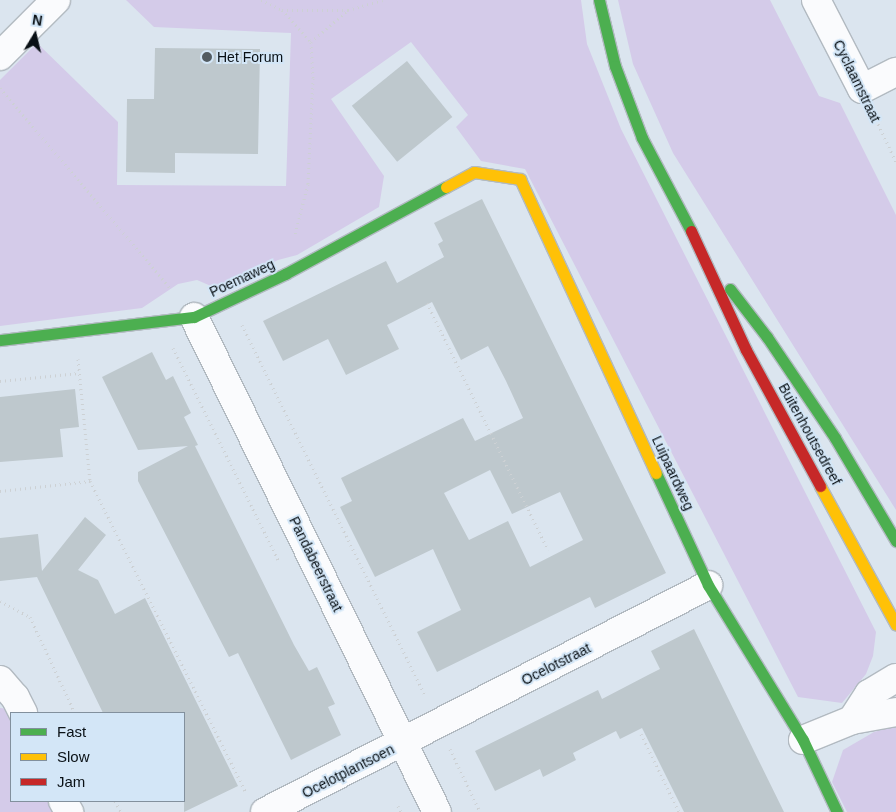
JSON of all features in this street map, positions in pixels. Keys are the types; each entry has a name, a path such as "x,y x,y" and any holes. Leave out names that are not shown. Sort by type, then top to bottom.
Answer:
{"street":[{"path":"3,48 56,0"},
{"name":"Buitenhoutsedreef","path":"600,0 615,66 642,138 703,254 746,350 896,625"},
{"name":"Cyclaamstraat","path":"816,0 862,89"},
{"path":"862,89 896,72"},
{"name":"Poemaweg","path":"0,340 194,316 285,274 474,172"},
{"name":"Luipaardweg","path":"474,172 520,179 708,585 803,740 837,812"},
{"name":"Buitenhoutsedreef","path":"703,254 773,345 835,438 896,541"},
{"name":"Pandabeerstraat","path":"194,316 437,812"},
{"name":"Ocelotstraat","path":"403,743 708,585"},
{"path":"852,720 869,694 896,678"},
{"path":"0,680 15,697 22,712"},
{"path":"803,740 852,720 896,712"},
{"name":"Ocelotplantsoen","path":"256,803 403,743"}],"path":[{"path":"261,0 282,10 311,42 314,78 308,184 285,274"},
{"path":"282,10 348,10 383,0"},
{"path":"311,42 348,10"},
{"path":"0,88 194,316"},
{"name":"Cyclaamstraat","path":"862,89 896,162"},
{"path":"230,300 439,724 480,812"},
{"path":"427,303 548,550"},
{"path":"159,321 282,570"},
{"path":"75,331 90,481 256,803"},
{"path":"0,381 79,372"},
{"path":"0,490 90,481"},
{"path":"0,601 30,617 75,712"},
{"path":"641,734 679,812"},
{"path":"397,804 401,812"}],"shaded area":[{"path":"126,0 581,0 587,44 621,129 876,632 873,656 866,674 842,703 798,697 525,169 481,161 456,127 468,115 411,42 331,99 384,176 379,207 297,255 278,260 218,289 197,280 178,284 142,308 0,326 0,80 37,43 118,122 117,185 286,186 291,33 154,27"},
{"path":"618,0 770,0 819,96 840,103 896,215 896,510 673,153 633,64"},
{"path":"0,708 9,709 10,712 10,802 54,802 59,812 0,812"},
{"path":"896,726 896,812 847,812 832,782 843,750 874,732"}],"building":[{"path":"155,48 260,49 258,154 175,153 175,173 126,172 127,99 154,99"},
{"path":"407,61 452,117 397,162 352,106"},
{"path":"482,199 666,573 595,608 590,597 437,672 417,632 461,610 433,549 375,577 340,507 352,501 341,478 463,418 475,441 523,418 506,381 488,346 461,360 432,302 387,325 399,349 346,375 328,339 283,361 263,321 386,261 397,283 444,257 438,244 443,241 434,223","holes":["490,470 512,514 560,492 583,540 530,567 508,521 469,540 444,493"]},
{"path":"152,352 166,380 173,376 191,413 184,417 198,445 195,446 294,645 309,671 317,667 335,704 328,707 341,735 291,760 238,653 229,657 138,481 138,472 188,446 138,450 102,377"},
{"path":"75,389 79,427 60,429 63,457 0,462 0,397"},
{"path":"85,517 106,535 78,570 98,580 115,614 145,598 238,786 184,812 185,712 103,712 37,577 0,581 0,538 38,534 42,571"},
{"path":"694,629 784,812 684,812 642,728 620,739 616,731 573,753 576,760 543,777 540,769 495,791 475,751 598,690 602,699 660,669 651,651"}],"traffic: fast":[{"path":"599,0 615,66 642,138 691,231"},
{"path":"0,340 194,317 285,274 446,187"},
{"path":"730,289 767,337 835,438 896,541"},
{"path":"656,473 708,585 803,740 837,812"}],"traffic: slow":[{"path":"446,187 474,172 520,179 656,473"},
{"path":"820,486 896,625"}],"traffic: jam":[{"path":"691,231 746,350 820,486"}],"place":[{"name":"Het Forum","path":"207,57"}]}
